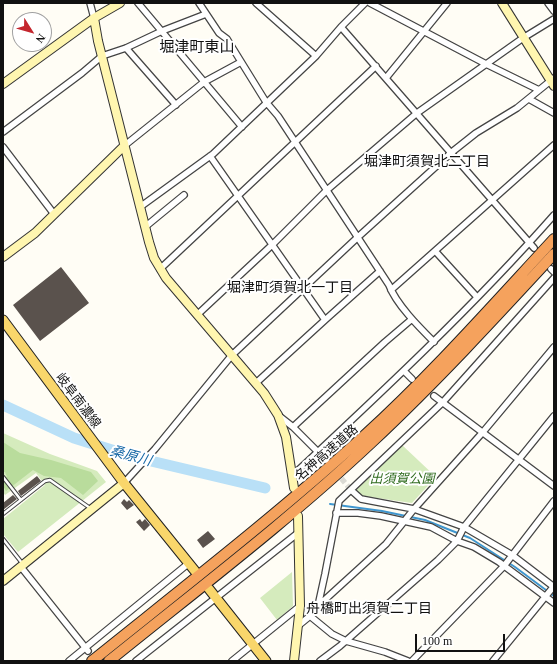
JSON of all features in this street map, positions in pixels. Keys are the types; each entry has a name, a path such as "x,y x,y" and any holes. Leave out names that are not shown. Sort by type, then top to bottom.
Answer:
{"highway":[{"name":"名神高速道路","path":"92,661 255,530 365,435 427,374 554,239"},
{"name":"名神高速道路","path":"109,661 262,538 372,442 434,381 554,254"}],"main road":[{"name":"岐阜南濃線","path":"3,320 91,436 124,483 194,571"},
{"path":"209,589 266,661"}],"street":[{"path":"90,3 124,146 154,258 166,278 256,383 278,415 286,437 294,488"},
{"path":"3,84 94,18 120,3"},
{"path":"138,3 242,127"},
{"path":"199,3 219,33 227,39 266,102 278,116 391,290 412,319 434,342"},
{"path":"256,3 316,56"},
{"path":"140,207 210,156 316,56 341,27 366,3"},
{"path":"370,3 539,90"},
{"path":"386,78 448,3"},
{"path":"3,581 124,483 156,449 232,355 358,237 452,152 476,133 518,108 539,90 553,82 523,38 502,3"},
{"path":"548,3 554,11"},
{"path":"3,132 82,73 102,56 126,48 162,31 206,14"},
{"path":"197,315 272,245 327,190 417,113 523,38 554,19"},
{"path":"341,27 452,152 534,248"},
{"path":"126,48 176,105"},
{"path":"3,257 35,232 124,146 204,82 242,62"},
{"path":"160,269 376,66"},
{"path":"529,99 554,113"},
{"path":"391,290 436,252 554,145"},
{"path":"3,146 54,214"},
{"path":"210,156 325,320"},
{"path":"145,227 184,195"},
{"path":"292,476 434,342 554,215"},
{"path":"436,252 477,297"},
{"path":"256,383 380,271"},
{"path":"318,606 340,501 443,402 554,278"},
{"path":"293,427 412,319"},
{"path":"299,625 386,544 483,432 554,346"},
{"path":"404,371 412,379"},
{"path":"434,396 554,486"},
{"path":"278,415 293,427 326,460"},
{"path":"320,661 390,603 458,539 463,529 554,416"},
{"path":"351,490 361,499 413,511 463,529 511,557 553,587 493,661"},
{"path":"412,661 505,565 554,502"},
{"path":"337,512 381,516 406,520 431,527 474,547 505,565 546,596 554,604"},
{"path":"294,661 300,606 298,516"},
{"path":"136,661 298,534"},
{"path":"69,661 87,650 188,563"},
{"path":"22,566 87,650"},
{"path":"232,661 300,606"},
{"path":"310,616 332,634 346,641 385,652 408,661"}],"lane":[{"path":"3,477 21,500"},
{"path":"3,514 45,481 50,480 92,509"},
{"path":"3,539 22,566"}],"green space":[{"path":"3,433 50,454 97,471 106,482 18,552 3,534 3,519 45,485 36,473 5,495 3,492"},
{"path":"3,442 20,453 51,460 91,472 98,481 83,495 61,478 44,476 33,470 6,491 3,486 3,477 7,477 5,472 3,472"},
{"name":"出須賀公園","path":"402,445 436,477 412,503 363,496 356,490"},
{"path":"292,572 293,606 277,620 260,598"}],"building":[{"path":"61,267 89,303 40,341 13,305"},
{"path":"37,476 41,481 21,496 18,491"},
{"path":"13,495 17,499 3,510 3,503"},
{"path":"124,499 127,502 129,500 134,505 127,510 121,503"},
{"path":"140,519 142,522 145,519 150,525 144,531 136,522"},
{"path":"208,531 215,539 203,548 197,540"}],"waterway":[{"name":"桑原川","path":"3,405 74,438 134,457 265,488"},
{"path":"330,504 382,511 425,520 470,538 515,567 554,596"}],"tunnel":[{"path":"336,472 351,490"}],"district":[{"name":"堀津町東山","path":"197,46"},
{"name":"堀津町須賀北二丁目","path":"427,161"},
{"name":"堀津町須賀北一丁目","path":"290,287"},
{"name":"舟橋町出須賀二丁目","path":"369,608"}]}
